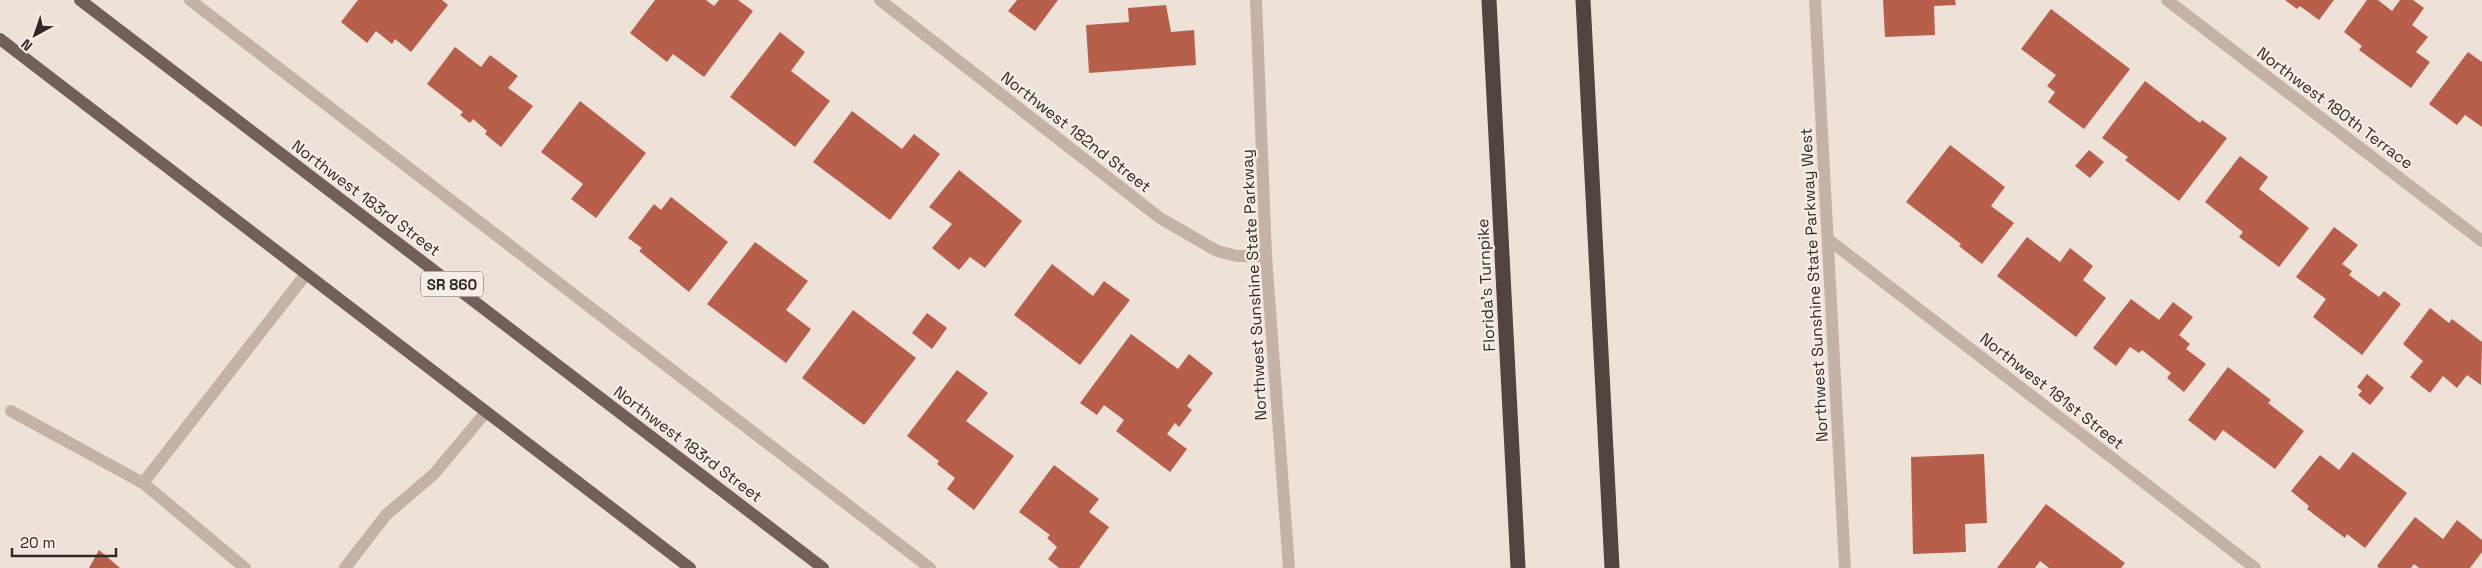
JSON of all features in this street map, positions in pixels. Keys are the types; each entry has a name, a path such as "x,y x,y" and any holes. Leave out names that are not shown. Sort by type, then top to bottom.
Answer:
{"highway":[{"name":"Florida's Turnpike","path":"1489,0 1518,568"},
{"path":"1583,0 1612,568"}],"main road":[{"name":"Northwest 183rd Street","path":"80,0 823,568"},
{"path":"0,39 690,568"}],"street":[{"path":"190,0 930,568"},
{"name":"Northwest 182nd Street","path":"880,0 1160,218 1216,252 1237,256 1266,256"},
{"name":"Northwest Sunshine State Parkway","path":"1256,0 1266,256 1289,568"},
{"name":"Northwest Sunshine State Parkway West","path":"1815,0 1845,568"},
{"name":"Northwest 180th Terrace","path":"2168,0 2482,241"},
{"name":"Northwest 181st Street","path":"1829,240 2255,568"},
{"path":"143,483 306,274"},
{"path":"11,411 143,483 245,568"},
{"path":"345,568 386,515 434,474 486,412"}],"building":[{"path":"358,0 442,0 448,5 411,52 395,39 392,44 376,31 367,43 341,22"},
{"path":"655,0 706,0 714,6 719,0 738,0 753,11 704,77 673,54 667,62 630,33"},
{"path":"1017,0 1058,0 1035,31 1008,11"},
{"path":"1883,0 1955,0 1956,5 1934,6 1935,35 1885,37"},
{"path":"2285,0 2334,0 2319,20 2300,6 2297,9"},
{"path":"2367,0 2378,0 2392,11 2400,0 2413,0 2424,8 2412,25 2428,37 2416,52 2430,62 2411,88 2359,50 2362,46 2344,32"},
{"path":"1166,5 1171,32 1194,30 1196,65 1089,73 1086,25 1129,22 1128,8"},
{"path":"2051,9 2130,69 2084,129 2048,102 2055,92 2047,86 2056,75 2021,49"},
{"path":"780,32 805,52 791,71 830,101 795,147 730,97"},
{"path":"455,47 481,67 490,55 518,76 508,88 533,106 501,147 485,134 487,131 473,119 470,123 460,115 463,112 427,84"},
{"path":"2468,52 2482,62 2482,127 2465,115 2457,125 2429,104"},
{"path":"2145,81 2200,123 2202,120 2227,138 2179,201 2125,160 2128,157 2102,138"},
{"path":"580,101 646,153 596,218 571,199 583,184 541,152"},
{"path":"852,111 902,149 914,134 940,154 890,220 813,162"},
{"path":"1950,145 2005,187 1991,206 2014,223 1982,264 1959,246 1961,244 1906,202"},
{"path":"2089,150 2104,162 2090,178 2075,166"},
{"path":"2240,156 2268,177 2259,189 2309,228 2279,267 2239,237 2243,232 2205,202"},
{"path":"959,170 1022,221 985,268 970,257 959,270 932,248 952,224 929,207"},
{"path":"671,197 728,242 689,292 639,251 642,248 628,238 654,204 661,210"},
{"path":"2334,227 2358,245 2342,264 2352,271 2349,275 2379,297 2384,291 2401,304 2362,355 2313,317 2326,299 2296,277"},
{"path":"2027,237 2060,262 2070,248 2093,266 2083,280 2106,298 2076,337 1997,276"},
{"path":"755,242 808,281 786,310 811,329 786,363 707,304"},
{"path":"1052,264 1093,296 1104,281 1130,300 1080,365 1014,315"},
{"path":"2131,299 2159,320 2173,302 2193,317 2179,335 2190,344 2186,349 2206,364 2184,392 2167,378 2171,373 2142,350 2139,353 2130,347 2116,366 2093,348"},
{"path":"2430,308 2449,323 2452,319 2482,342 2481,385 2467,375 2457,388 2443,376 2430,393 2410,377 2423,361 2403,344"},
{"path":"853,310 916,358 864,425 802,378"},
{"path":"927,313 947,328 932,349 912,333"},
{"path":"1131,334 1178,369 1189,354 1213,373 1187,406 1192,410 1179,427 1175,423 1167,434 1187,449 1170,472 1116,431 1124,420 1104,405 1097,415 1080,403"},
{"path":"2228,367 2271,400 2268,403 2304,431 2275,469 2223,430 2215,441 2188,420"},
{"path":"957,370 988,393 966,421 1014,456 974,510 947,489 955,478 937,464 939,461 907,436"},
{"path":"2367,374 2384,388 2370,405 2358,395 2362,391 2357,387"},
{"path":"2353,452 2407,493 2365,548 2347,534 2345,538 2307,509 2309,506 2291,491 2320,455 2339,470"},
{"path":"1984,454 1987,523 1965,524 1966,552 1913,554 1911,457"},
{"path":"1054,465 1099,499 1089,512 1109,527 1079,568 1059,568 1048,559 1057,547 1047,538 1050,535 1019,512"},
{"path":"2046,504 2125,563 2121,568 2049,568 2040,561 2035,568 1997,568"},
{"path":"2415,517 2443,539 2457,520 2482,540 2482,552 2470,568 2419,568 2414,564 2411,568 2379,568 2377,566"},
{"path":"99,550 120,568 89,568"}]}
